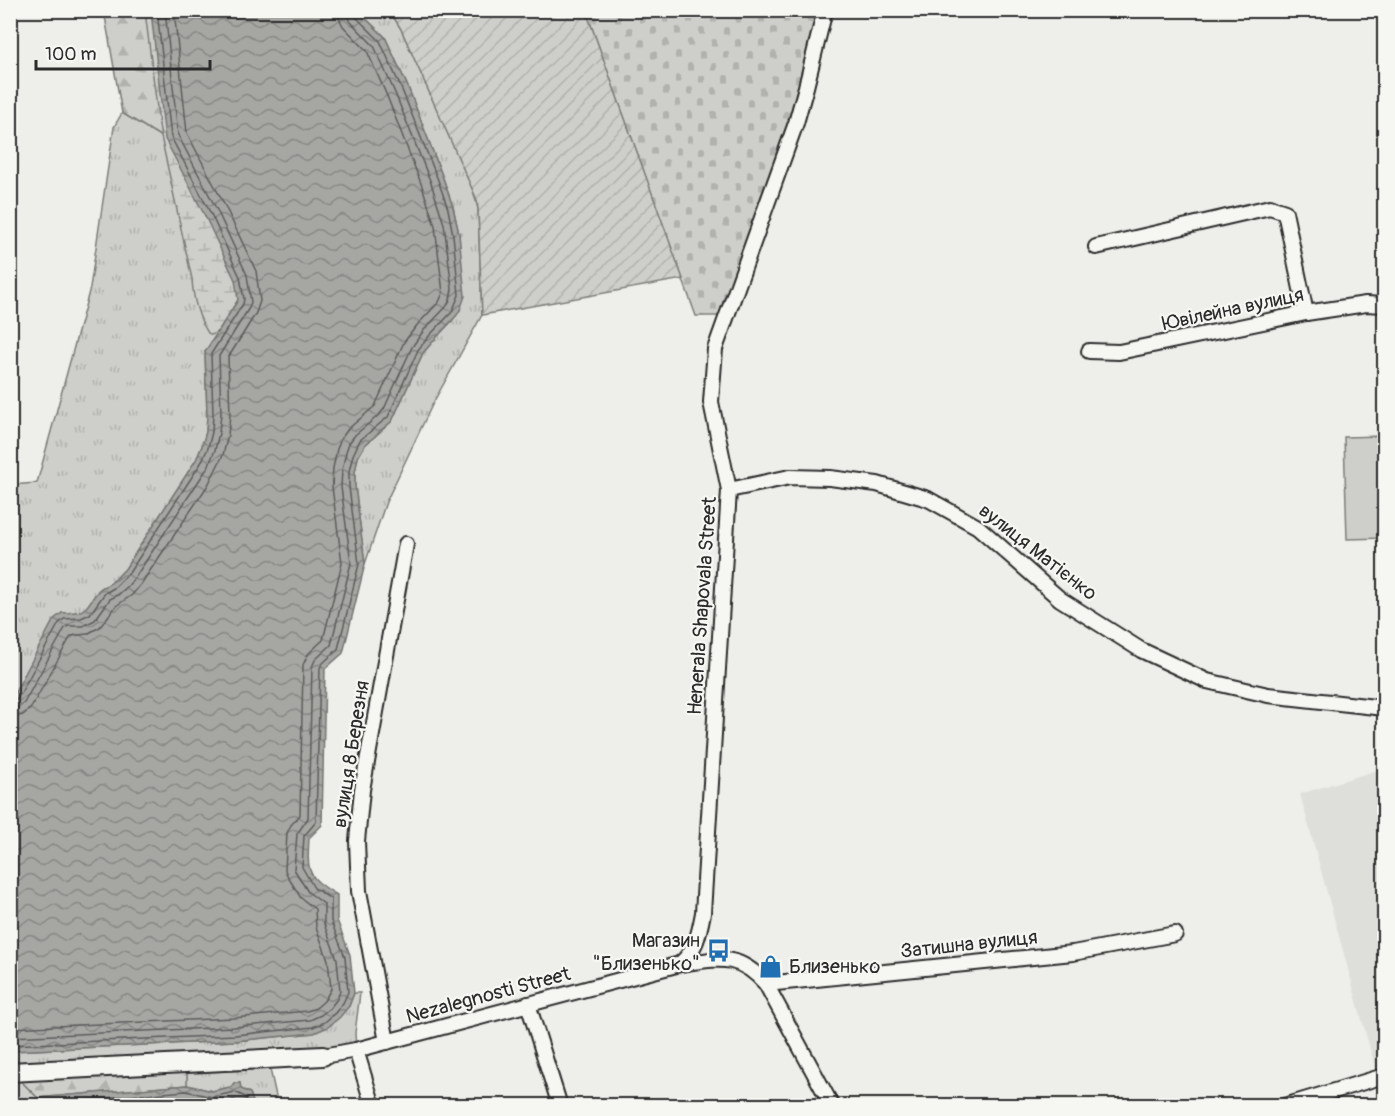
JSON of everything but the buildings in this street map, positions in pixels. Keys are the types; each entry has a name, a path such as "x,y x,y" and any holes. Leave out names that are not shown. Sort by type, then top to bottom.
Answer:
{"street":[{"name":"Henerala Shapovala Street","path":"680,964 693,949 703,913 729,490 711,402 715,349 796,123 825,10"},
{"path":"1096,247 1270,207 1285,212 1306,313"},
{"name":"Ювілейна вулиця","path":"1089,351 1119,352 1306,313 1366,304 1384,305"},
{"name":"вулиця Матієнко","path":"729,490 790,477 830,478 877,484 928,499 978,527 1060,598 1141,650 1207,681 1268,695 1384,708"},
{"name":"вулиця 8 Березня","path":"387,1042 359,891 357,841 362,790 406,544"},
{"name":"Затишна вулиця","path":"766,984 1073,953 1175,934"},
{"name":"Nezalegnosti Street","path":"323,1056 356,1050 680,964 716,959 742,964 751,969 766,984 832,1106"},
{"path":"528,1004 560,1106"},
{"path":"356,1050 373,1106"},
{"path":"10,1072 323,1056"},
{"path":"1284,1106 1384,1076"}],"shaded area":[{"path":"1384,768 1384,1076 1378,1078 1300,794"}],"green space":[{"path":"812,10 825,14 727,316 696,316 586,11"},
{"path":"104,11 151,11 165,139 122,113"},
{"path":"145,11 158,11 239,285 238,300 219,330 212,335 204,327 197,307 160,132"},
{"path":"358,11 390,11 401,29 473,190 478,209 482,315 433,403 386,502 365,564 355,486 358,457 365,445 392,421 423,353 460,310 459,234 453,207 408,87 385,37"},
{"path":"390,11 586,11 683,279 482,315 477,200 401,29"},
{"path":"122,113 165,139 238,300 205,352 206,432 196,460 125,569 111,583 100,589 85,608 78,612 62,613 11,700 11,485 37,483 90,288 114,127"},
{"path":"1384,436 1384,538 1347,539 1344,437"},
{"path":"354,993 360,993 355,1033 356,1050 18,1078 38,1098 30,1105 11,1105 10,1051 235,1041 314,1033 349,1006"},
{"path":"270,1069 278,1105 254,1105 250,1093 241,1089 240,1083 212,1091 187,1085 187,1073"},
{"path":"187,1073 187,1085 38,1098 18,1078"}],"water":[{"path":"151,11 358,11 385,37 408,87 443,178 459,234 465,296 457,315 423,353 392,421 365,445 358,457 355,472 365,564 343,653 325,669 322,825 309,838 308,849 309,866 314,878 337,895 337,920 350,955 354,993 349,1006 328,1027 314,1033 235,1041 11,1051 11,700 54,619 62,613 78,612 85,608 100,589 111,583 125,569 196,460 206,432 205,352 238,300 235,280 165,139"},
{"path":"234,1083 240,1083 241,1089 250,1093 254,1105 30,1105 38,1098 47,1097 187,1085 212,1091 231,1087"}],"place":[{"name":"Магазин \"Близенько\"","path":"718,951"},
{"name":"Близенько","path":"771,966"}]}
